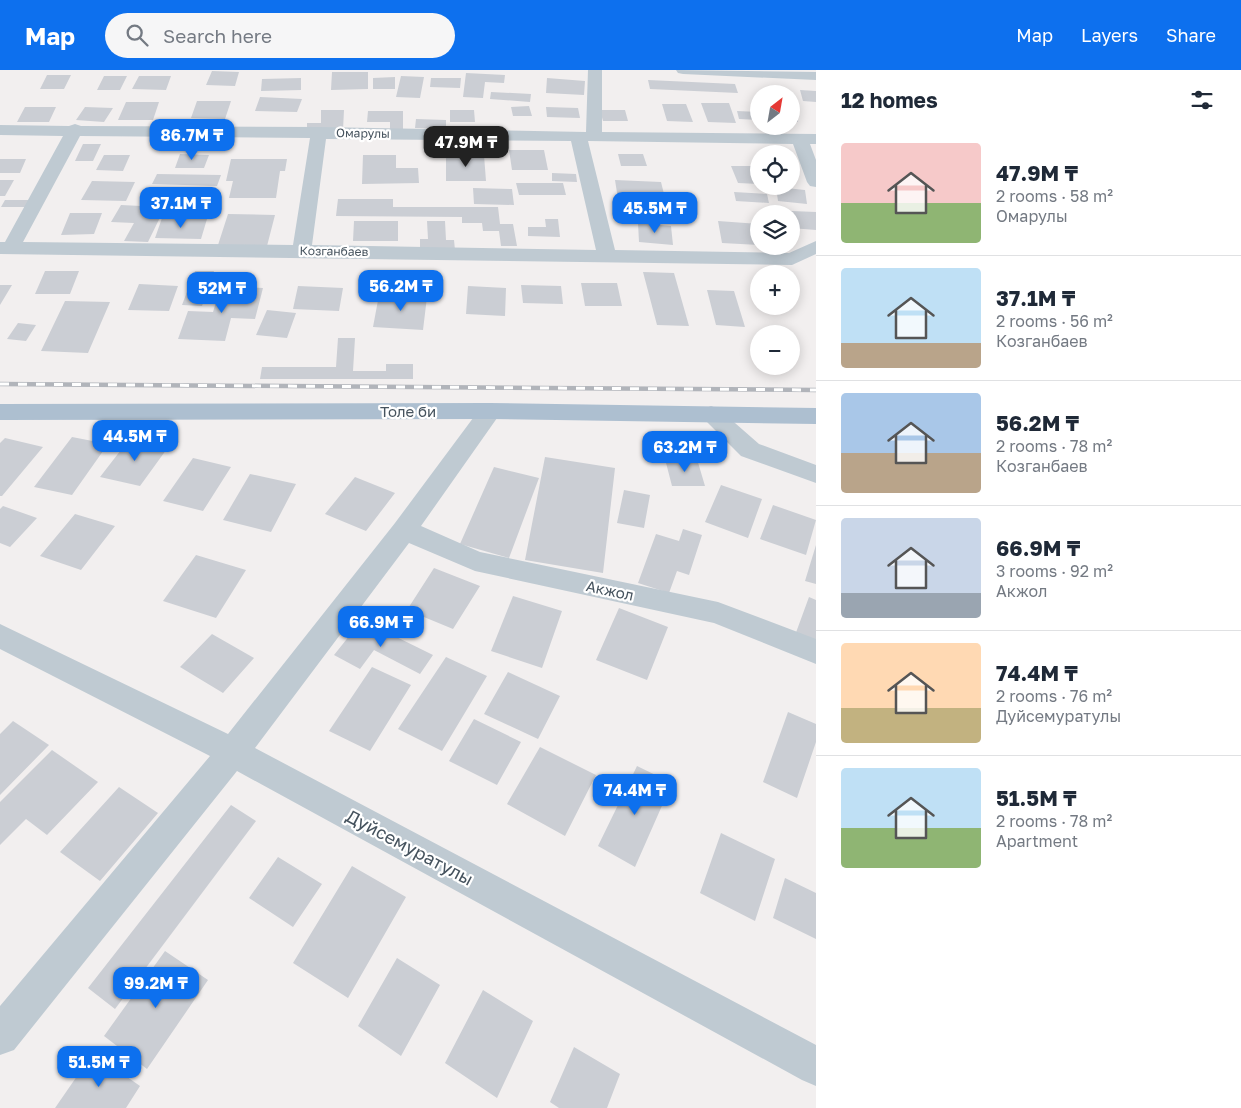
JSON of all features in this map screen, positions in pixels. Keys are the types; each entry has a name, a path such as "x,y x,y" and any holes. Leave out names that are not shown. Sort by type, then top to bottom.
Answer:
{"main road":[{"name":"Толе би","path":"0,412 490,411 816,416"}],"street":[{"path":"595,70 586,135 607,256"},
{"path":"684,70 816,76"},
{"path":"6,248 75,129"},
{"name":"Омарулы","path":"0,130 75,129 808,138"},
{"path":"302,251 319,132"},
{"path":"808,138 816,182"},
{"name":"Козганбаев","path":"6,248 792,259 816,247"},
{"path":"0,1036 233,752 404,530 490,411"},
{"path":"711,414 750,450 816,474"},
{"name":"Акжол","path":"404,530 475,561 718,613 816,652"},
{"name":"Дуйсемуратулы","path":"0,636 233,752 816,1066"}],"building":[{"path":"212,71 239,72 235,86 206,85"},
{"path":"332,72 368,72 368,89 331,90"},
{"path":"466,73 505,75 504,83 485,82 483,98 463,97"},
{"path":"47,75 71,75 64,89 40,89"},
{"path":"104,76 127,76 120,90 97,90"},
{"path":"139,76 171,76 166,90 132,89"},
{"path":"401,76 424,77 420,98 396,97"},
{"path":"395,77 395,89 373,89 373,78"},
{"path":"301,78 301,90 261,91 262,79"},
{"path":"431,78 461,78 460,88 430,87"},
{"path":"547,78 585,81 584,95 546,93"},
{"path":"648,80 735,84 738,93 650,89"},
{"path":"800,90 816,91 816,102 803,101"},
{"path":"491,92 531,94 530,102 490,99"},
{"path":"260,97 302,99 297,112 255,111"},
{"path":"197,101 231,101 225,119 191,118"},
{"path":"126,102 159,102 153,120 118,120"},
{"path":"701,103 729,103 736,123 708,122"},
{"path":"662,104 686,104 693,122 667,121"},
{"path":"529,106 532,116 513,116 511,107"},
{"path":"25,107 56,107 49,122 17,122"},
{"path":"85,107 113,108 104,122 76,120"},
{"path":"546,107 578,108 580,118 547,117"},
{"path":"321,110 344,110 343,130 307,130 307,123 321,123"},
{"path":"450,110 474,110 475,122 450,122"},
{"path":"600,110 625,110 628,121 603,121"},
{"path":"368,111 403,111 403,131 390,131 390,122 367,122"},
{"path":"737,111 750,112 750,120 739,119"},
{"path":"416,119 446,120 446,129 415,128"},
{"path":"83,144 101,144 93,161 75,161"},
{"path":"509,150 544,150 548,170 512,170"},
{"path":"180,154 209,155 204,168 175,168"},
{"path":"618,154 643,154 647,166 621,166"},
{"path":"104,155 130,155 123,171 96,170"},
{"path":"363,155 396,155 396,168 418,168 419,183 362,184"},
{"path":"446,155 484,155 486,181 446,181"},
{"path":"0,159 26,159 20,173 0,173"},
{"path":"231,159 287,159 285,171 280,171 276,198 229,198 233,181 226,181"},
{"path":"731,166 750,166 750,184 738,183"},
{"path":"552,173 576,174 577,182 552,181"},
{"path":"157,174 221,175 217,186 152,184"},
{"path":"0,180 14,180 5,196 0,196"},
{"path":"615,180 661,182 665,198 638,197 642,213 620,212"},
{"path":"92,181 135,182 126,201 81,200"},
{"path":"516,183 563,183 566,195 519,195"},
{"path":"473,188 512,189 514,205 474,204"},
{"path":"800,189 805,190 807,204 778,201 777,195 800,195"},
{"path":"734,192 750,193 750,195 767,195 769,203 736,201"},
{"path":"146,196 170,197 148,242 124,241 134,223 111,222 121,205 141,206"},
{"path":"338,199 393,199 393,207 498,207 500,224 513,224 517,246 501,246 499,231 483,231 482,223 462,223 462,217 336,216"},
{"path":"5,200 31,200 28,207 1,207"},
{"path":"800,211 816,212 816,230 800,229"},
{"path":"70,213 102,213 94,234 61,235"},
{"path":"228,214 275,215 267,246 218,245"},
{"path":"162,218 207,219 201,239 155,238"},
{"path":"545,219 558,219 560,237 528,236 528,227 546,227"},
{"path":"354,221 398,221 398,241 353,241"},
{"path":"427,221 445,221 446,240 454,240 455,250 420,250 420,239 428,239"},
{"path":"718,221 750,223 750,245 722,243"},
{"path":"638,223 671,226 673,245 639,242"},
{"path":"45,271 79,271 70,294 35,294"},
{"path":"195,271 214,271 202,306 182,305"},
{"path":"643,272 674,273 689,326 657,325"},
{"path":"581,283 617,283 622,306 585,306"},
{"path":"139,284 178,286 169,311 128,310"},
{"path":"0,285 12,285 0,305"},
{"path":"521,285 561,286 563,304 523,303"},
{"path":"221,286 263,288 255,319 231,318 225,341 178,339 188,311 213,312"},
{"path":"298,286 343,288 339,311 293,309"},
{"path":"468,286 506,288 505,316 466,314"},
{"path":"707,290 734,291 745,327 716,325"},
{"path":"379,295 427,297 423,330 373,327"},
{"path":"65,301 110,302 88,353 41,351"},
{"path":"267,310 296,313 287,338 256,335"},
{"path":"18,323 36,325 26,341 7,339"},
{"path":"338,338 355,338 353,371 386,371 386,364 413,364 413,379 260,379 262,367 336,367"},
{"path":"72,437 108,444 72,495 34,487"},
{"path":"131,437 169,446 140,486 100,477"},
{"path":"5,438 43,447 2,496 0,496 0,443"},
{"path":"545,457 615,468 603,573 525,560"},
{"path":"193,458 231,467 203,511 163,501"},
{"path":"665,459 697,459 705,486 672,486"},
{"path":"494,467 539,478 509,558 460,544"},
{"path":"250,474 296,484 271,532 223,520"},
{"path":"355,477 395,493 366,531 325,514"},
{"path":"721,485 762,499 748,538 705,522"},
{"path":"624,490 650,495 644,528 617,523"},
{"path":"773,505 816,520 806,555 760,539"},
{"path":"3,506 37,518 10,547 0,543 0,509"},
{"path":"75,514 115,526 81,570 40,556"},
{"path":"683,529 702,535 689,575 677,571 669,593 638,583 656,534 679,541"},
{"path":"816,545 816,584 805,581"},
{"path":"196,555 246,570 216,618 163,601"},
{"path":"434,568 480,586 453,629 407,610"},
{"path":"513,596 562,611 542,668 491,651"},
{"path":"809,597 816,600 816,647 794,638"},
{"path":"619,608 668,627 647,680 596,660"},
{"path":"362,620 433,655 420,674 374,650 360,669 334,655"},
{"path":"212,634 254,658 223,693 180,667"},
{"path":"446,657 487,676 442,751 398,729"},
{"path":"372,667 411,685 370,751 329,731"},
{"path":"508,672 560,696 538,739 484,714"},
{"path":"788,712 816,724 816,742 797,798 763,782"},
{"path":"474,719 521,742 497,785 449,761"},
{"path":"13,721 49,745 0,795 0,734"},
{"path":"540,747 596,775 565,836 507,804"},
{"path":"52,750 98,782 47,835 26,819 0,845 0,802"},
{"path":"637,766 672,783 635,867 598,846"},
{"path":"119,787 158,813 100,881 60,852"},
{"path":"231,805 256,821 115,1009 88,988"},
{"path":"721,833 775,859 755,921 700,893"},
{"path":"278,857 322,884 293,927 249,898"},
{"path":"352,866 406,897 348,998 293,963"},
{"path":"785,878 816,893 816,939 773,918"},
{"path":"165,951 208,980 147,1069 104,1036"},
{"path":"397,958 440,985 401,1056 358,1026"},
{"path":"483,990 533,1021 497,1098 445,1063"},
{"path":"574,1047 620,1074 607,1108 559,1108 550,1102"},
{"path":"93,1053 140,1086 126,1108 55,1108"}],"railway":[{"path":"0,384 816,390"}]}
